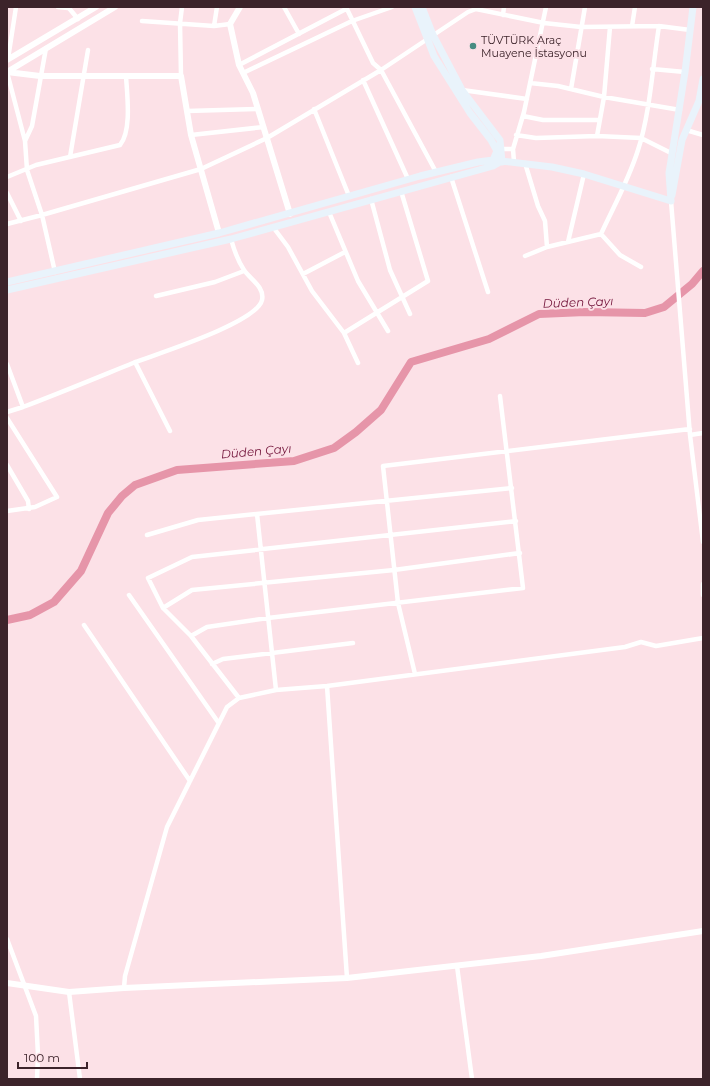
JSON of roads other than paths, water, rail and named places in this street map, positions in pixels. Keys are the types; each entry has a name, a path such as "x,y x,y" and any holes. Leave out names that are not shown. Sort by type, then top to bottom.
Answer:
{"main road":[{"path":"415,7 426,39 443,72 470,113 499,150"},
{"path":"422,7 433,35 462,90 500,140 499,161"},
{"path":"671,201 669,186 672,154 680,110 693,7"},
{"path":"671,201 679,154 686,130 699,102 703,79"},
{"path":"7,290 231,239 493,166 499,161"},
{"path":"7,282 219,233 290,214 408,179 478,162 499,161 525,163 584,174 671,201"}],"street":[{"path":"7,59 16,7"},
{"path":"58,7 68,7 78,19"},
{"path":"7,59 78,19 96,7"},
{"path":"7,72 114,7"},
{"path":"182,7 180,23 181,76 191,135 219,233"},
{"path":"214,26 217,7"},
{"path":"240,7 230,24 239,65 253,93 290,214"},
{"path":"284,7 299,34"},
{"path":"243,73 352,22 392,7"},
{"path":"503,15 504,7"},
{"path":"514,162 513,149 527,100 544,23 546,7"},
{"path":"571,89 585,7"},
{"path":"632,26 636,7"},
{"path":"239,65 346,8 373,63 381,70 436,172"},
{"path":"7,224 201,169 267,138 381,70 468,12 476,9 544,23 581,27 610,28 658,26 690,30"},
{"path":"142,21 214,26 230,24"},
{"path":"601,234 624,186 642,138 658,26"},
{"path":"597,136 604,98 610,28"},
{"path":"25,141 32,126 46,48"},
{"path":"70,157 88,50"},
{"path":"443,72 449,66"},
{"path":"652,69 685,72"},
{"path":"7,72 40,76 181,76"},
{"path":"7,72 25,141 27,170 42,215 55,272"},
{"path":"7,177 36,165 120,145 124,140 127,119 126,76"},
{"path":"363,80 408,179"},
{"path":"530,83 571,89 604,98 680,110"},
{"path":"462,90 527,100"},
{"path":"187,111 258,109"},
{"path":"314,110 349,196"},
{"path":"523,116 543,120 600,120"},
{"path":"191,135 264,127"},
{"path":"686,130 703,134"},
{"path":"516,135 542,138 597,136 642,138 672,154"},
{"path":"499,150 513,149"},
{"path":"525,163 538,206 545,221 547,247"},
{"path":"568,242 584,174"},
{"path":"451,177 488,292"},
{"path":"344,333 401,296 428,281 401,191"},
{"path":"7,193 21,221"},
{"path":"371,199 390,270 410,314"},
{"path":"671,201 690,432 703,542"},
{"path":"326,203 358,281 388,331"},
{"path":"272,227 288,247 312,291 344,333 358,363"},
{"path":"525,256 547,247 601,234"},
{"path":"601,234 620,255 641,267"},
{"path":"7,412 135,362 183,346 225,327 256,310 262,302 260,289 244,271 231,239"},
{"path":"303,274 345,252"},
{"path":"156,296 215,282 244,271"},
{"path":"135,362 170,431"},
{"path":"7,364 23,407"},
{"path":"191,636 207,627 268,618 523,588 508,451 500,396"},
{"path":"7,418 57,497 29,509 7,511"},
{"path":"415,674 398,603 383,466 690,432 703,433"},
{"path":"7,465 28,501 29,509"},
{"path":"147,535 198,520 512,488"},
{"path":"257,514 276,690"},
{"path":"239,698 191,636 163,608 148,578 192,557 516,521"},
{"path":"163,608 192,590 265,584 394,570 520,553"},
{"path":"703,584 703,595"},
{"path":"129,595 218,722"},
{"path":"84,625 190,781"},
{"path":"124,988 125,976 167,827 226,707 239,698 276,690 327,686 625,647 640,642 656,646 703,638"},
{"path":"212,664 223,659 353,643"},
{"path":"327,686 347,978"},
{"path":"7,983 69,992 124,988 347,978 457,966 703,931"},
{"path":"7,939 26,986 36,1016 38,1055 37,1079"},
{"path":"457,966 472,1079"},
{"path":"69,992 80,1079"}],"waterway":[{"name":"Düden Çayı","path":"7,620 30,615 54,602 81,571 108,513 122,496 135,485 177,470 294,461 334,448 356,432 381,410 411,362 489,339 539,314 585,312 645,313 664,307 692,284 703,271"}],"place":[{"name":"TÜVTÜRK Araç Muayene İstasyonu","path":"473,46"}]}
